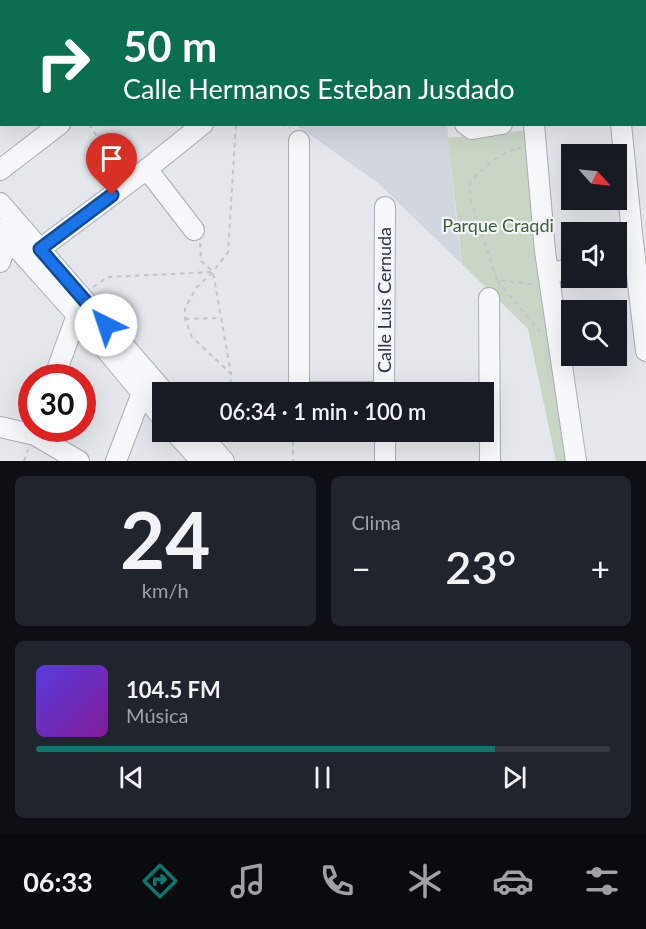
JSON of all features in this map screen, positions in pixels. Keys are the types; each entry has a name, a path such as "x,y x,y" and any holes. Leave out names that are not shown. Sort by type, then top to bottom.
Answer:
{"street":[{"path":"0,170 57,126"},
{"path":"40,249 128,184 201,126"},
{"path":"468,126 472,129 490,126"},
{"path":"534,126 549,279 576,461"},
{"path":"621,126 633,262 646,351"},
{"path":"299,141 299,382"},
{"path":"147,169 194,230"},
{"path":"0,203 40,249 152,405"},
{"name":"Calle Luis Cernuda","path":"384,382 385,207"},
{"path":"0,262 4,234"},
{"path":"4,234 154,382"},
{"path":"549,279 561,274"},
{"path":"490,461 493,289"},
{"path":"59,364 79,306"},
{"path":"116,461 142,393"},
{"path":"0,427 18,430"},
{"path":"51,442 79,461"},
{"path":"184,442 201,461"},
{"path":"207,442 224,461"},
{"path":"385,442 385,461"}],"path":[{"path":"90,126 128,184"},
{"path":"231,374 192,337 185,308 197,287 213,272 228,252 236,126"},
{"path":"528,148 512,149 478,172 470,182 470,198 493,289 560,356"},
{"path":"194,230 199,237 201,261 213,272 231,382"},
{"path":"79,306 108,276 213,272"},
{"path":"493,289 549,279"},
{"path":"186,319 220,318"},
{"path":"293,442 293,461"}],"shaded area":[{"path":"297,126 447,126 462,264 377,182"}],"green space":[{"name":"Parque Craqdi","path":"528,130 572,461 556,461 528,329 462,264 448,138"}],"route":[{"path":"106,325 40,249 112,195"}]}
